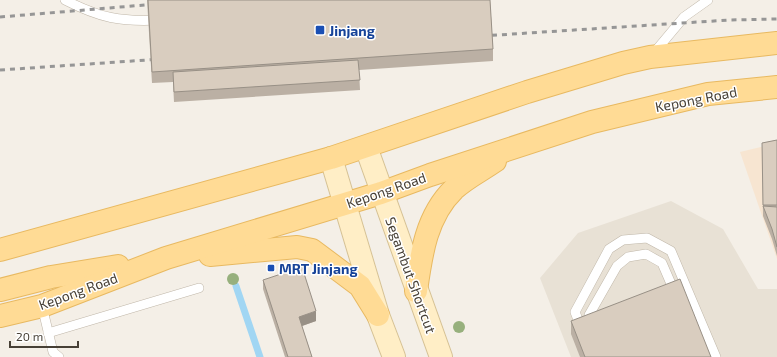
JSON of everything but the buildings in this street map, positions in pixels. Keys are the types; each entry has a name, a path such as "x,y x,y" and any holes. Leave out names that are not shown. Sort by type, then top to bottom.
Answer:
{"main road":[{"path":"0,250 331,158 527,92 623,63 650,57 777,43"},
{"name":"Kepong Road","path":"0,316 42,306 166,258 381,193 430,175 592,122 708,94 777,87"},
{"name":"Segambut Shortcut","path":"366,147 381,193 441,357"},
{"path":"416,291 422,247 433,219 442,204 454,189 516,147"},
{"path":"331,158 378,315 394,357"},
{"path":"0,290 51,278 166,258 297,247 312,250 360,286 378,315"}],"lane":[{"path":"65,0 100,15 130,21 170,19"},
{"path":"650,57 684,17 708,0"},
{"path":"677,299 662,263 646,254 628,257 617,266 589,315 588,337 575,312 609,249 623,240 647,238 672,250 716,357"},
{"path":"48,333 199,288"},
{"path":"42,306 53,352 59,357"}],"shaded area":[{"path":"777,143 777,259 740,152"},
{"path":"671,201 723,229 758,289 777,289 777,357 571,357 540,278 578,233"}],"waterway":[{"path":"236,286 260,357"}],"railway":[{"path":"0,17 157,4"},
{"path":"482,36 729,20 777,19"},
{"path":"0,70 162,59"}],"place":[{"name":"Jinjang","path":"320,30"},
{"name":"MRT Jinjang","path":"271,268"}]}
